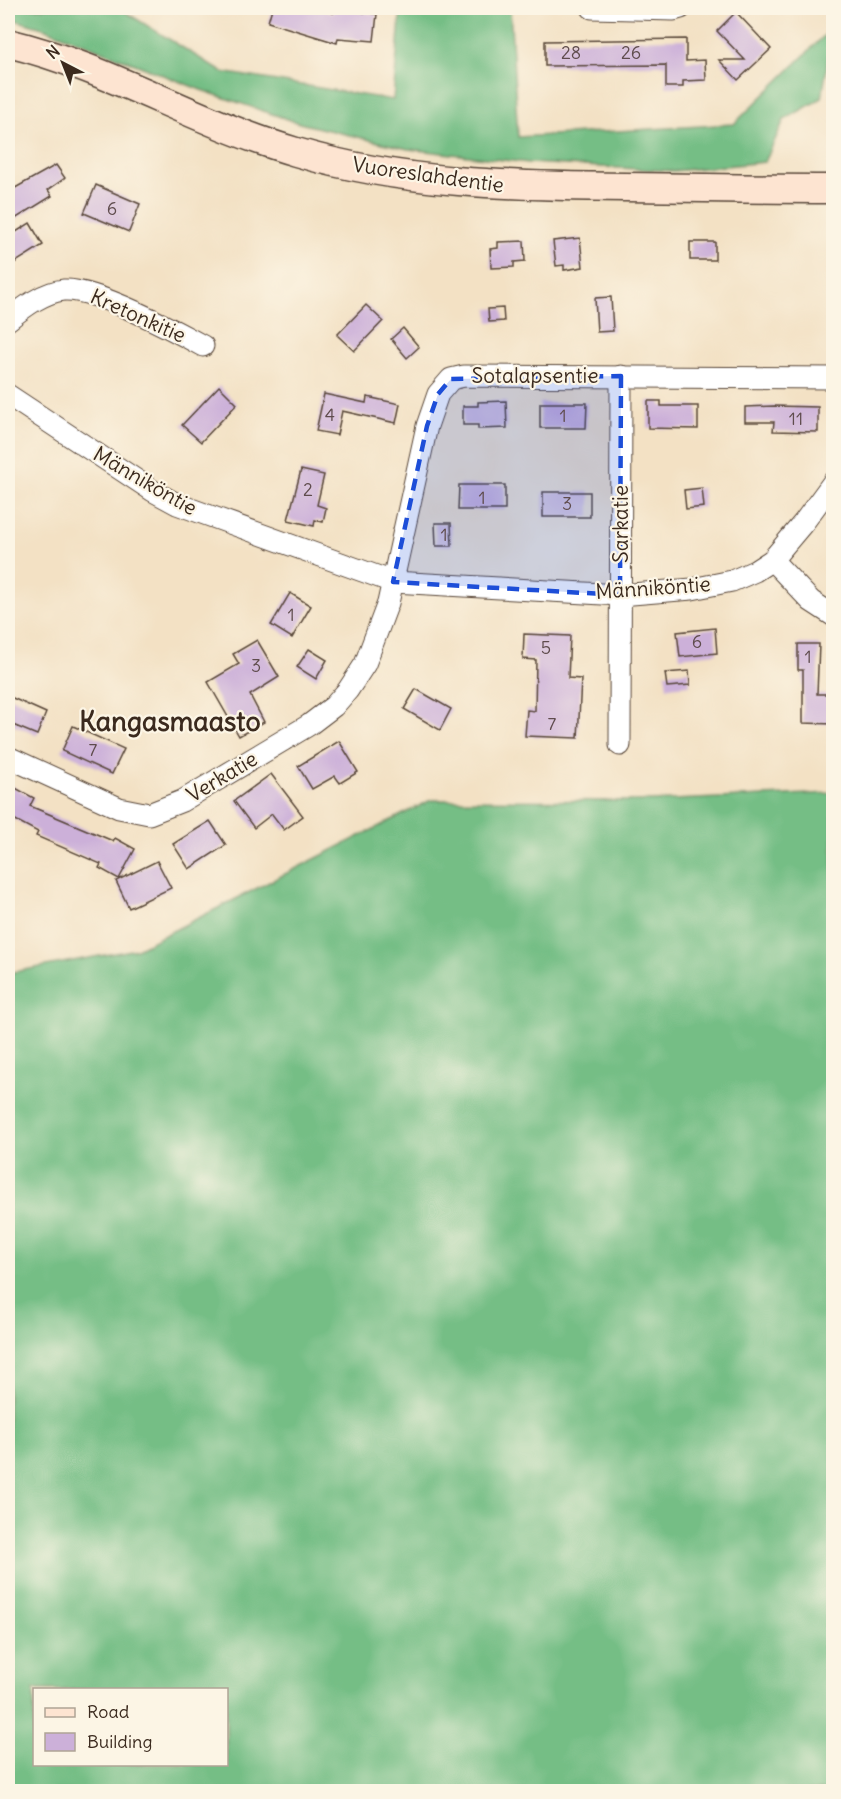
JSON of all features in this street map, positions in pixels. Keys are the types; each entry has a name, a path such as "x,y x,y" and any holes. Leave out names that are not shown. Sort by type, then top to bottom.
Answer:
{"street":[{"path":"592,8 674,10 681,8"},
{"name":"Vuoreslahdentie","path":"8,43 37,50 113,79 296,153 393,174 505,186 834,189"},
{"name":"Kretonkitie","path":"8,320 42,297 61,290 84,291 203,346"},
{"name":"Sotalapsentie","path":"393,582 427,426 438,394 451,379 464,376 834,378"},
{"name":"Sarkatie","path":"620,745 621,376"},
{"name":"Männiköntie","path":"8,394 153,491 177,504 393,582 620,595 692,589 732,580 772,560 834,481"},
{"path":"772,560 811,601 834,616"},
{"name":"Verkatie","path":"8,757 119,808 138,813 162,811 309,725 334,705 365,664 393,582"}],"highlighted area":[{"path":"621,376 620,595 393,582 427,426 438,394 451,379"}],"green space":[{"path":"8,8 119,8 222,72 393,100 401,8 510,9 518,137 734,124 833,27 822,98 784,120 765,162 674,171 529,163 408,149 299,123 201,90 46,29 8,18"},
{"path":"833,793 833,1791 8,1791 8,973 137,949 431,800 651,801"}],"building":[{"path":"272,8 315,8 333,13 333,9 377,14 374,41 338,38 337,43 268,22"},
{"path":"736,12 771,49 738,80 719,60 745,60 717,31"},
{"path":"686,39 686,61 705,60 706,80 683,81 683,87 666,87 666,65 545,66 545,41"},
{"path":"56,165 65,178 48,190 52,196 15,219 8,206 8,192"},
{"path":"96,185 140,204 129,232 84,213"},
{"path":"30,223 43,245 8,267 8,237"},
{"path":"580,238 583,267 564,270 564,265 556,266 553,241"},
{"path":"524,241 525,261 514,262 514,267 491,268 490,249 498,248 498,242"},
{"path":"690,242 715,242 715,260 690,260"},
{"path":"611,297 613,331 597,332 595,298"},
{"path":"366,305 383,321 354,351 337,335"},
{"path":"503,308 504,321 489,322 488,309"},
{"path":"403,328 419,347 407,358 391,339"},
{"path":"219,386 237,404 201,442 182,425"},
{"path":"324,394 366,403 367,397 400,404 396,423 342,411 337,435 316,431"},
{"path":"506,401 507,428 478,429 478,425 463,425 463,406 478,406 478,402"},
{"path":"648,401 661,401 661,406 698,406 698,429 648,428"},
{"path":"540,403 587,403 586,428 540,428"},
{"path":"745,407 818,407 818,432 773,431 774,422 745,422"},
{"path":"301,470 324,475 317,505 326,508 323,522 315,520 314,526 288,520"},
{"path":"459,485 505,485 505,510 458,510"},
{"path":"702,488 704,507 686,509 684,490"},
{"path":"543,492 590,492 590,517 543,517"},
{"path":"435,523 451,523 452,546 436,546"},
{"path":"290,593 311,606 292,638 271,625"},
{"path":"715,628 717,653 680,657 677,632"},
{"path":"524,634 570,636 568,678 581,679 578,738 525,736 527,710 535,711 536,660 523,659"},
{"path":"257,640 279,677 250,695 264,722 239,736 208,682 239,664 233,654"},
{"path":"798,644 819,644 817,694 834,694 834,724 803,723 803,670 798,670"},
{"path":"309,649 327,660 316,679 297,667"},
{"path":"689,671 690,685 667,687 665,673"},
{"path":"416,689 451,709 440,730 404,709"},
{"path":"8,696 46,713 37,735 8,723"},
{"path":"73,726 124,749 112,774 62,751"},
{"path":"339,741 358,772 340,783 335,776 312,789 298,766"},
{"path":"271,774 303,816 284,830 272,814 254,828 234,801"},
{"path":"8,784 34,798 30,806 113,841 115,838 135,849 119,879 99,868 101,864 36,836 38,832 8,816"},
{"path":"210,821 226,845 189,869 173,844"},
{"path":"157,861 171,888 129,908 116,881"}],"district":[{"name":"Kangasmaasto","path":"170,722"}]}
